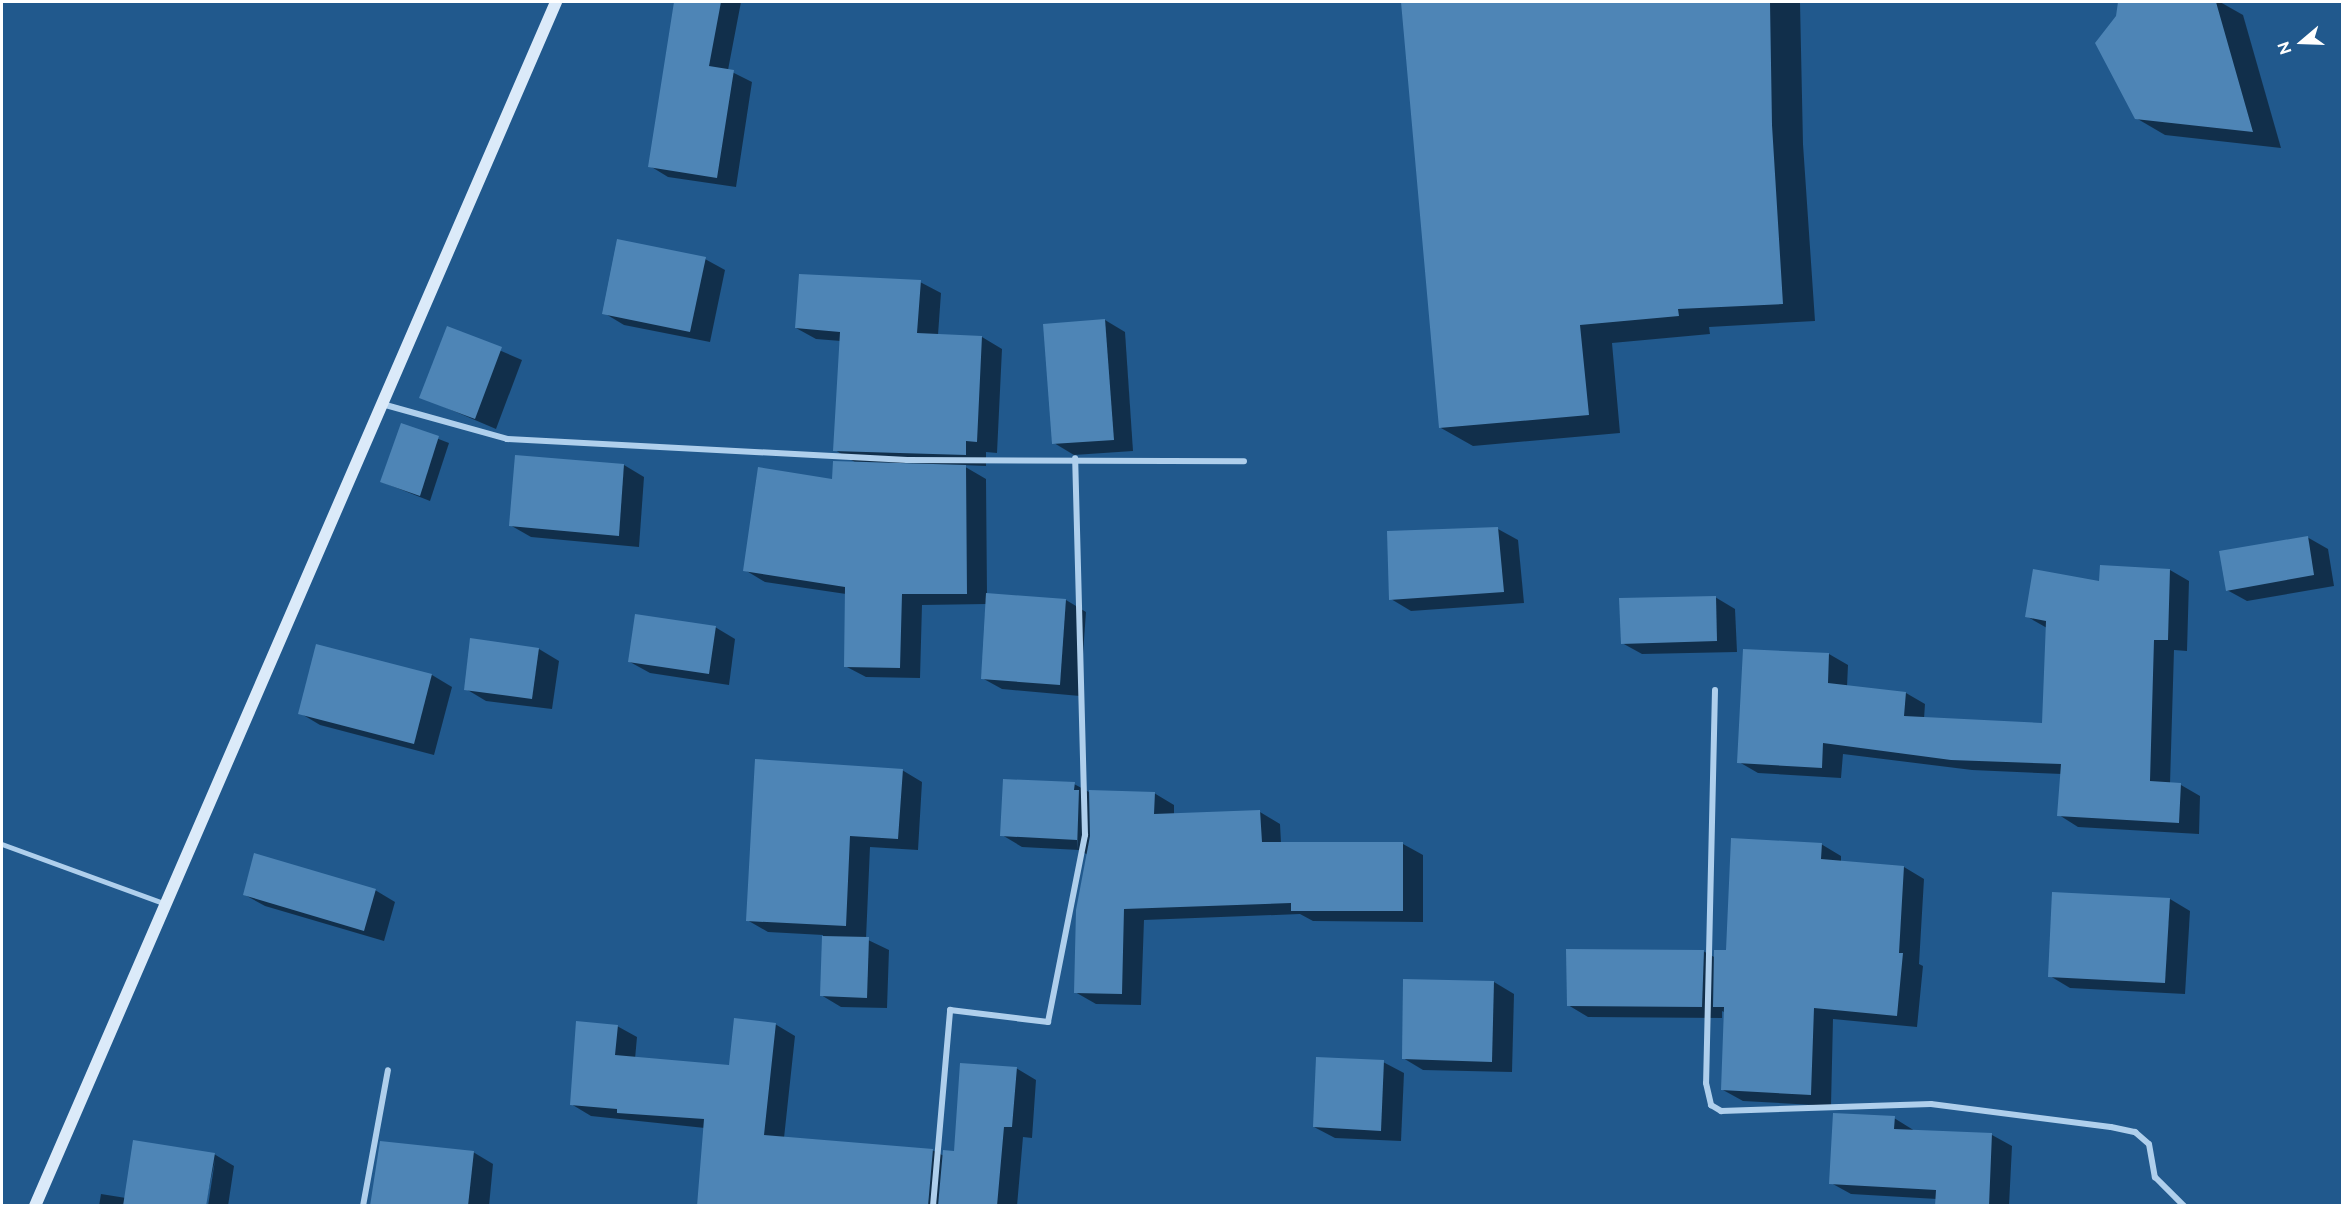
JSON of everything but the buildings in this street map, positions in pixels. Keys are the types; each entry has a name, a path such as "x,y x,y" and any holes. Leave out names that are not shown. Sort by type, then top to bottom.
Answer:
{"street":[{"path":"35,1206 556,2"},
{"path":"382,404 507,439 907,460 1244,461"},
{"path":"933,1206 950,1010 1048,1022 1085,835 1075,459"},
{"path":"1715,690 1706,1083 1712,1105 1721,1111 1931,1104 2135,1132 2149,1144 2155,1178 2184,1206"},
{"path":"363,1206 388,1070"}],"lane":[{"path":"2,844 166,904"}]}
